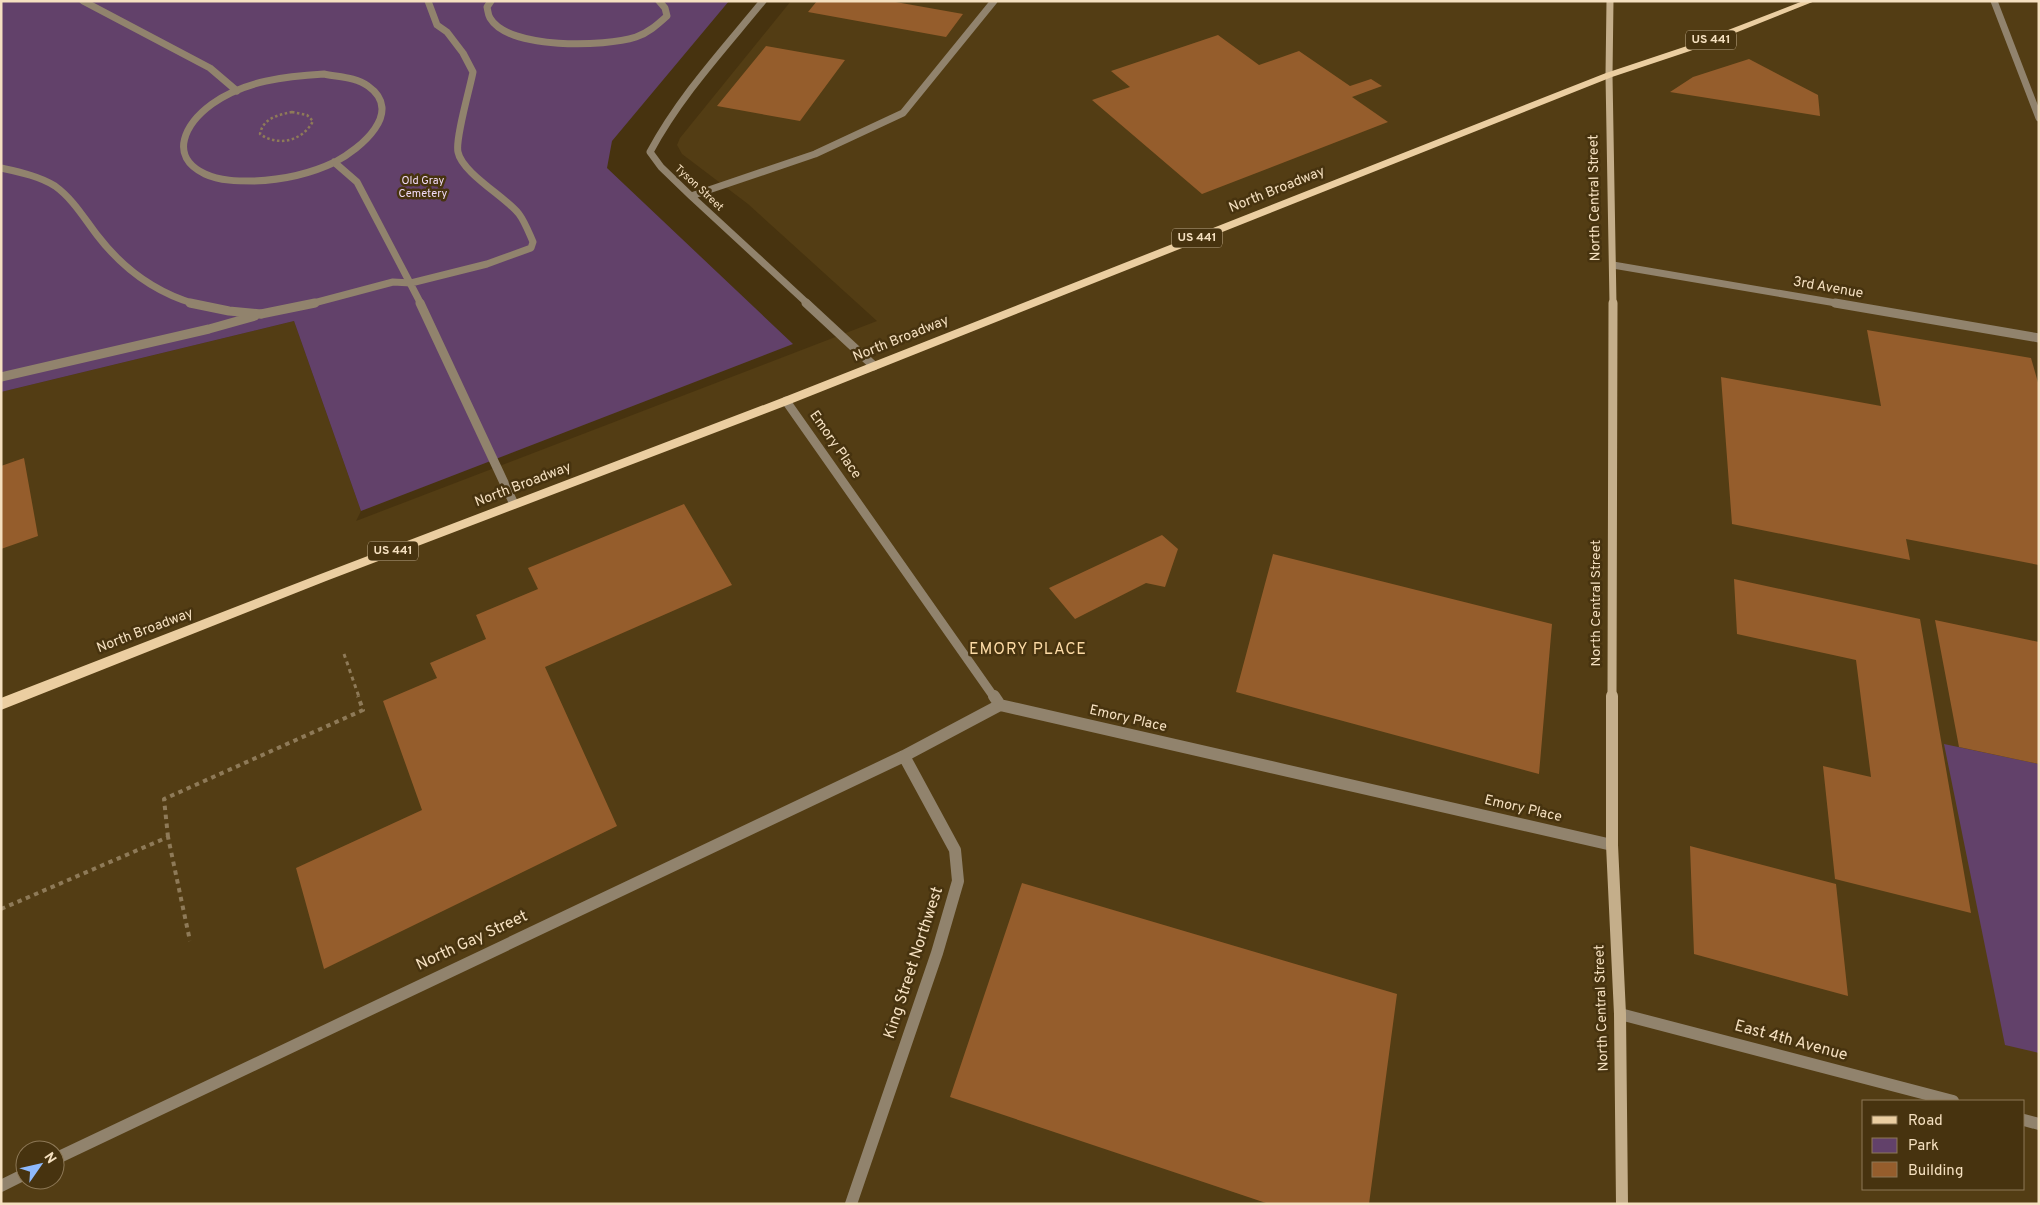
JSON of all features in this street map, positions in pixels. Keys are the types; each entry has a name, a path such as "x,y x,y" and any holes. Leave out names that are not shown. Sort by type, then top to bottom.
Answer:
{"main road":[{"name":"North Central Street","path":"1610,1 1609,74 1613,265 1612,845 1620,1014 1622,1204"},
{"name":"North Broadway","path":"1,704 514,504 786,401 1609,74 1687,49 1811,1"}],"street":[{"path":"83,1 210,68 237,91"},
{"path":"1,377 209,329 261,314 311,304 393,282 411,283 451,274 518,254 531,248 534,242 519,214 489,189 460,158 457,150 459,136 473,72 464,53 447,32 437,25 428,1"},
{"path":"491,1 487,7 489,18 504,31 531,40 580,44 612,42 646,33 661,25 667,16 666,8 659,1"},
{"name":"Tyson Street","path":"763,1 691,90 658,135 650,152 661,167 691,196 874,366"},
{"path":"691,196 815,154 903,112 994,1"},
{"path":"1994,1 2039,118"},
{"path":"324,74 369,86 380,99 382,114 375,130 358,147 334,162 304,173 263,180 239,181 212,177 192,167 182,153 183,137 193,120 212,104 237,91 265,81 296,75 324,74"},
{"path":"334,162 357,182 411,283 514,504"},
{"path":"1,168 54,186 79,211 124,265 152,287 191,304 224,311 261,314"},
{"name":"3rd Avenue","path":"1613,265 2039,338"},
{"name":"Emory Place","path":"786,401 1000,705 1612,845"},
{"path":"904,756 1000,705"},
{"name":"North Gay Street","path":"65,1154 904,756"},
{"name":"King Street Northwest","path":"851,1204 937,953 958,882 955,850 904,756"},
{"name":"East 4th Avenue","path":"1620,1014 1949,1100"},
{"path":"2025,1120 2039,1124"},
{"path":"1,1186 15,1179"}],"path":[{"path":"292,112 306,114 313,121 312,126 302,134 286,140 276,141 263,138 260,134 262,125 268,120 292,112"},
{"path":"190,941 168,837 164,798 362,710 344,654"},
{"path":"1,909 168,837"}],"shaded area":[{"path":"791,1 2039,1 2039,1204 1,1204 1,392 294,321 361,511 356,521 877,321 748,204 682,154 677,145 680,138"}],"green space":[{"name":"Old Gray Cemetery","path":"1,1 729,1 612,141 607,168 793,344 361,511 294,321 1,392"},
{"path":"1944,744 2039,764 2039,1053 2005,1045"}],"building":[{"path":"817,1 890,1 963,14 946,37 808,12"},
{"path":"1218,35 1259,65 1299,51 1350,86 1371,79 1382,86 1352,97 1388,122 1202,194 1092,100 1130,87 1111,71"},
{"path":"766,46 845,60 800,121 717,106"},
{"path":"1749,59 1818,95 1820,116 1670,92 1693,77"},
{"path":"1867,330 2031,358 2039,386 2039,565 1906,539 1910,560 1732,524 1721,377 1881,406"},
{"path":"24,458 38,536 1,549 1,466"},
{"path":"684,504 732,585 545,667 617,826 324,969 296,868 422,810 383,701 437,678 430,663 486,639 476,615 538,589 528,568"},
{"path":"1162,535 1178,549 1165,587 1146,583 1075,619 1049,588"},
{"path":"1273,554 1552,624 1539,774 1236,692"},
{"path":"1734,579 1920,619 1971,913 1835,879 1823,766 1871,777 1856,660 1737,634"},
{"path":"1935,620 2039,642 2039,764 1959,747"},
{"path":"1690,846 1836,884 1848,996 1694,954"},
{"path":"1022,883 1397,994 1369,1204 1269,1204 950,1097"}],"district":[{"name":"EMORY PLACE","path":"1028,650"}]}
